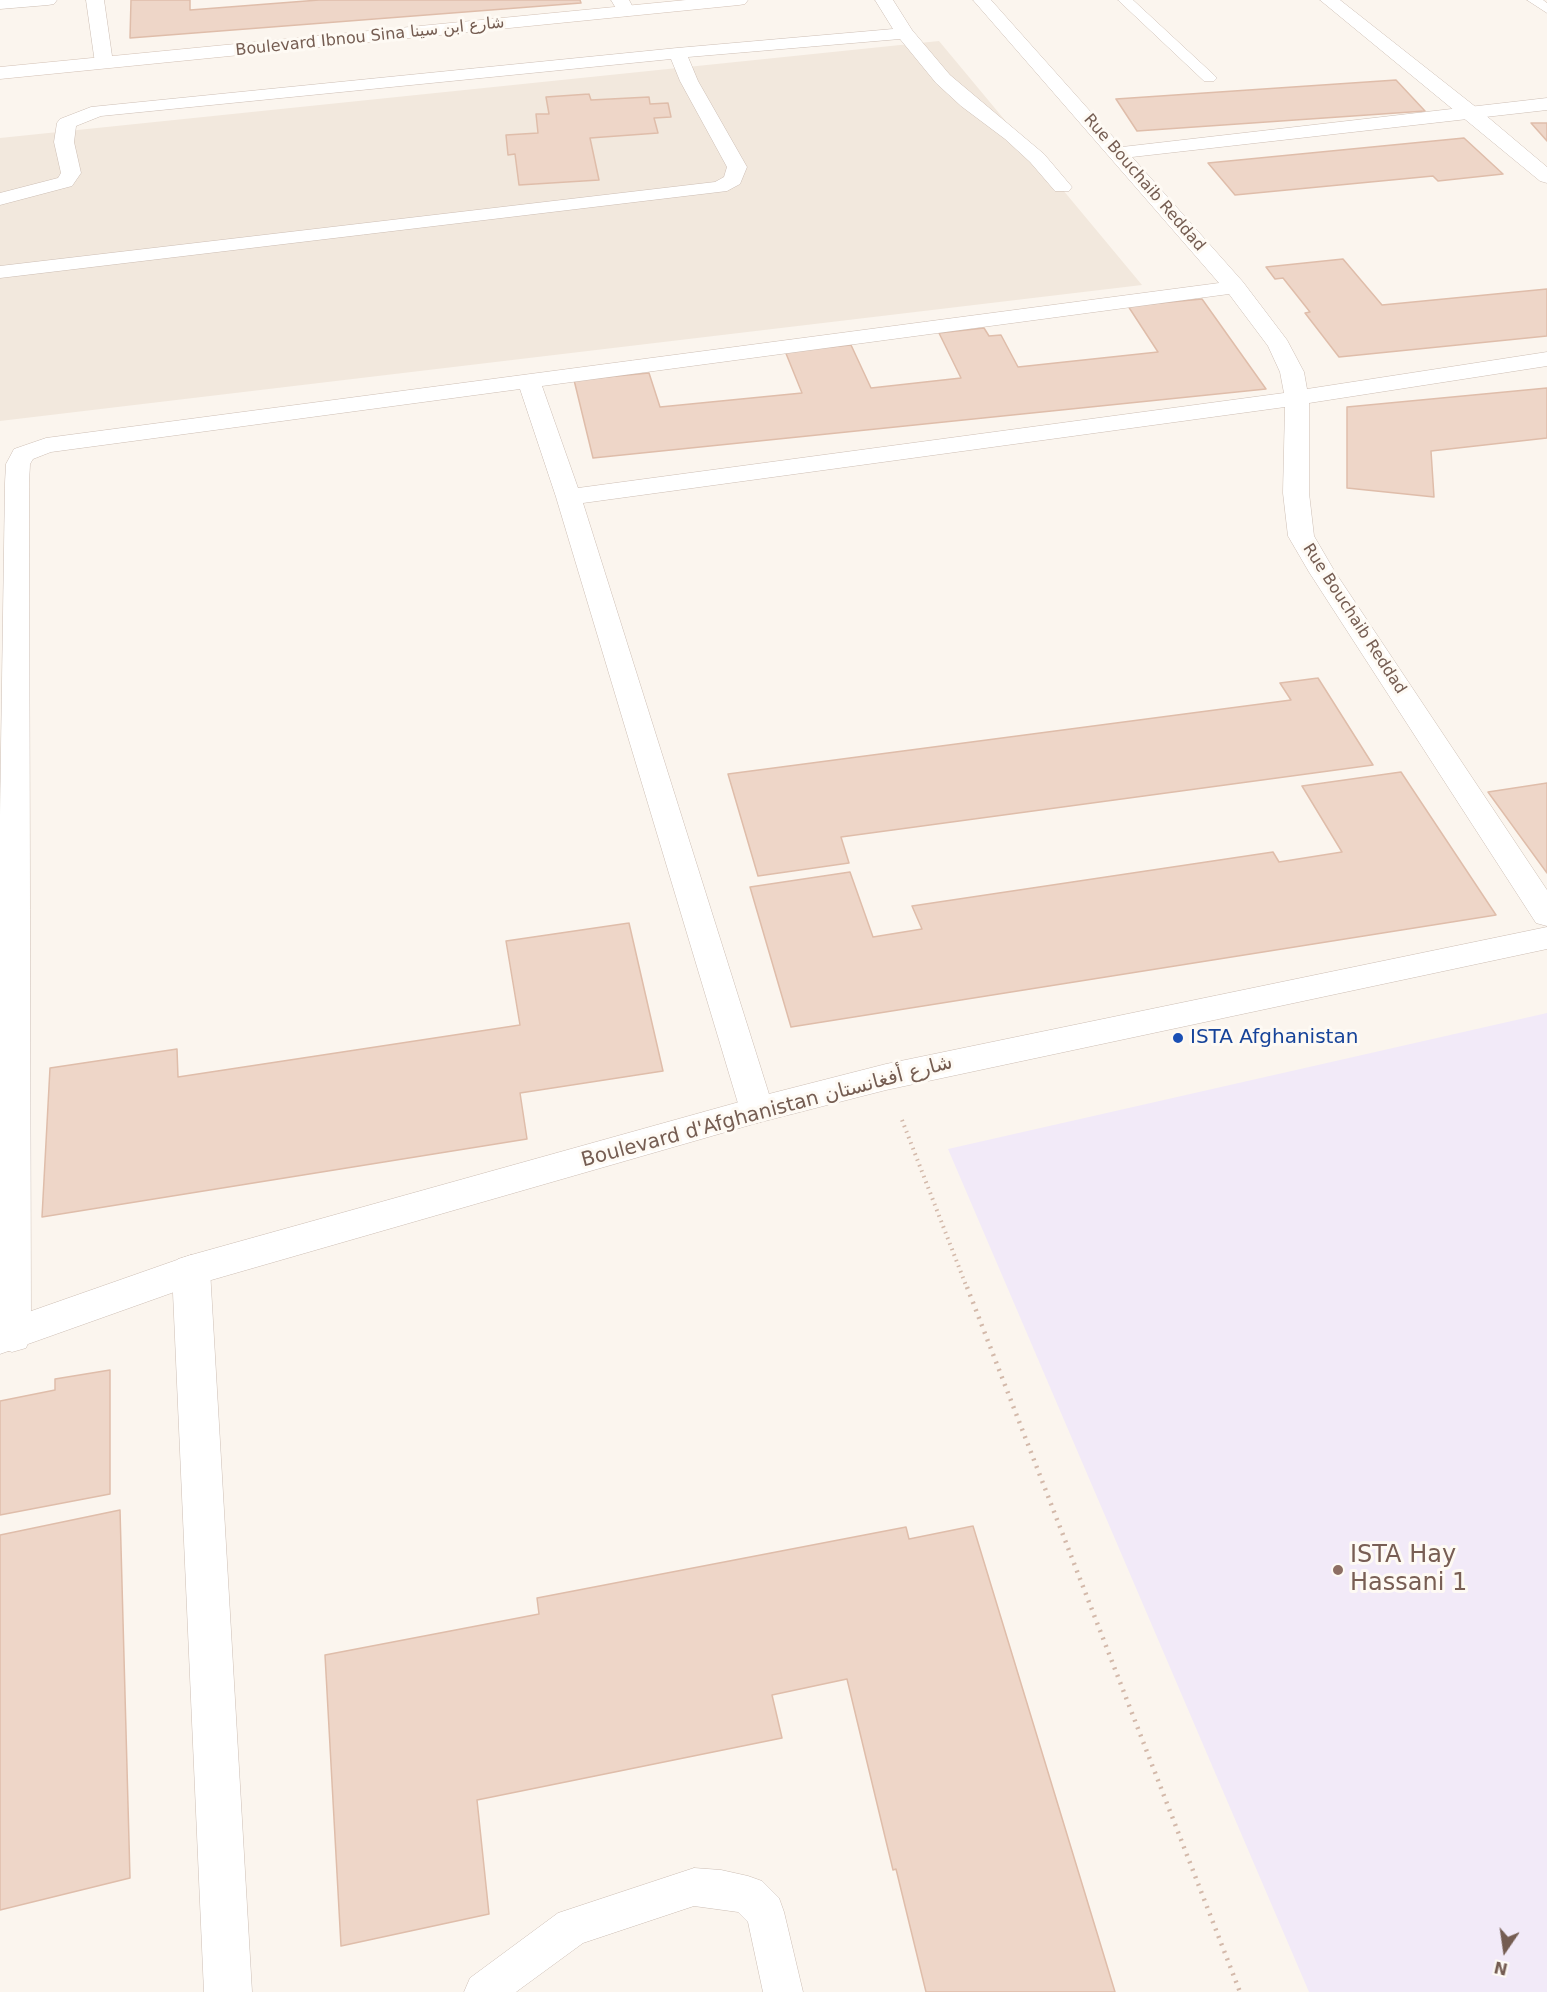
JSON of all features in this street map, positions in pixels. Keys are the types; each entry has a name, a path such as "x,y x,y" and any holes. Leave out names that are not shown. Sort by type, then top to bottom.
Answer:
{"street":[{"path":"0,4 48,0"},
{"path":"95,0 104,63"},
{"name":"Boulevard Ibnou Sina شارع ابن سينا","path":"0,73 623,6 739,0"},
{"path":"884,0 905,33 943,79 968,102 1012,135 1037,158 1062,187"},
{"name":"Rue Bouchaib Reddad","path":"982,0 1235,287 1279,345 1292,372 1297,398 1296,493 1301,536 1322,573 1547,915"},
{"path":"1329,0 1470,112 1547,177"},
{"path":"0,199 65,182 71,173 64,142 67,123 98,111 677,52 905,33"},
{"path":"0,272 720,186 734,180 737,167 689,81 677,52"},
{"path":"1119,153 1547,104"},
{"path":"6,1337 17,483 18,464 23,454 46,445 1235,287"},
{"path":"570,497 1297,398 1547,359"},
{"path":"529,381 570,497 757,1110"},
{"name":"Boulevard d'Afghanistan شارع أفغانستان","path":"6,1337 191,1270 757,1110 886,1077 1547,938"},
{"path":"191,1270 225,1991"}],"lane":[{"path":"1125,0 1209,78"},
{"path":"1534,0 1547,9"},
{"path":"484,1992 523,1960 572,1927 694,1887 721,1889 748,1895 765,1912 783,1992"}],"path":[{"path":"886,1077 1240,1992"}],"shaded area":[{"path":"939,41 1142,285 0,421 0,138"},
{"name":"ISTA Hay Hassani 1","path":"1547,1013 1547,1992 1309,1992 948,1149"}],"building":[{"path":"131,0 190,0 190,10 319,0 580,0 581,3 130,38"},
{"path":"1396,80 1425,111 1137,131 1116,99"},
{"path":"589,94 591,100 649,97 650,104 668,103 671,117 654,118 658,133 590,138 599,180 519,185 515,154 508,155 506,135 538,133 536,114 549,114 546,97"},
{"path":"1531,123 1547,123 1547,141"},
{"path":"1464,138 1503,174 1438,181 1433,176 1235,195 1208,163"},
{"path":"1343,259 1382,305 1547,289 1547,336 1339,357 1305,313 1310,312 1283,278 1275,279 1266,267"},
{"path":"1202,299 1266,389 593,458 574,380 649,373 660,407 802,393 785,351 851,345 871,388 961,378 939,333 984,328 989,336 1001,335 1018,367 1158,352 1128,306"},
{"path":"1547,388 1547,438 1431,451 1434,497 1347,488 1347,407"},
{"path":"1318,678 1373,765 841,837 849,863 758,876 728,774 1291,700 1280,683"},
{"path":"1401,772 1496,915 791,1027 750,887 850,872 873,937 922,929 912,906 1273,852 1279,862 1342,852 1302,786"},
{"path":"1547,783 1547,873 1488,792"},
{"path":"629,923 663,1071 520,1093 527,1139 42,1217 50,1068 177,1049 178,1077 520,1025 506,941"},
{"path":"110,1370 110,1494 0,1515 0,1401 55,1390 55,1379"},
{"path":"120,1510 130,1878 0,1910 0,1535"},
{"path":"973,1526 1115,1992 926,1992 896,1869 893,1870 847,1679 772,1695 782,1738 477,1800 489,1914 341,1946 325,1655 539,1614 537,1598 906,1527 909,1539"}],"place":[{"name":"ISTA Afghanistan","path":"1178,1038"},
{"name":"ISTA Hay Hassani 1","path":"1338,1570"}]}
